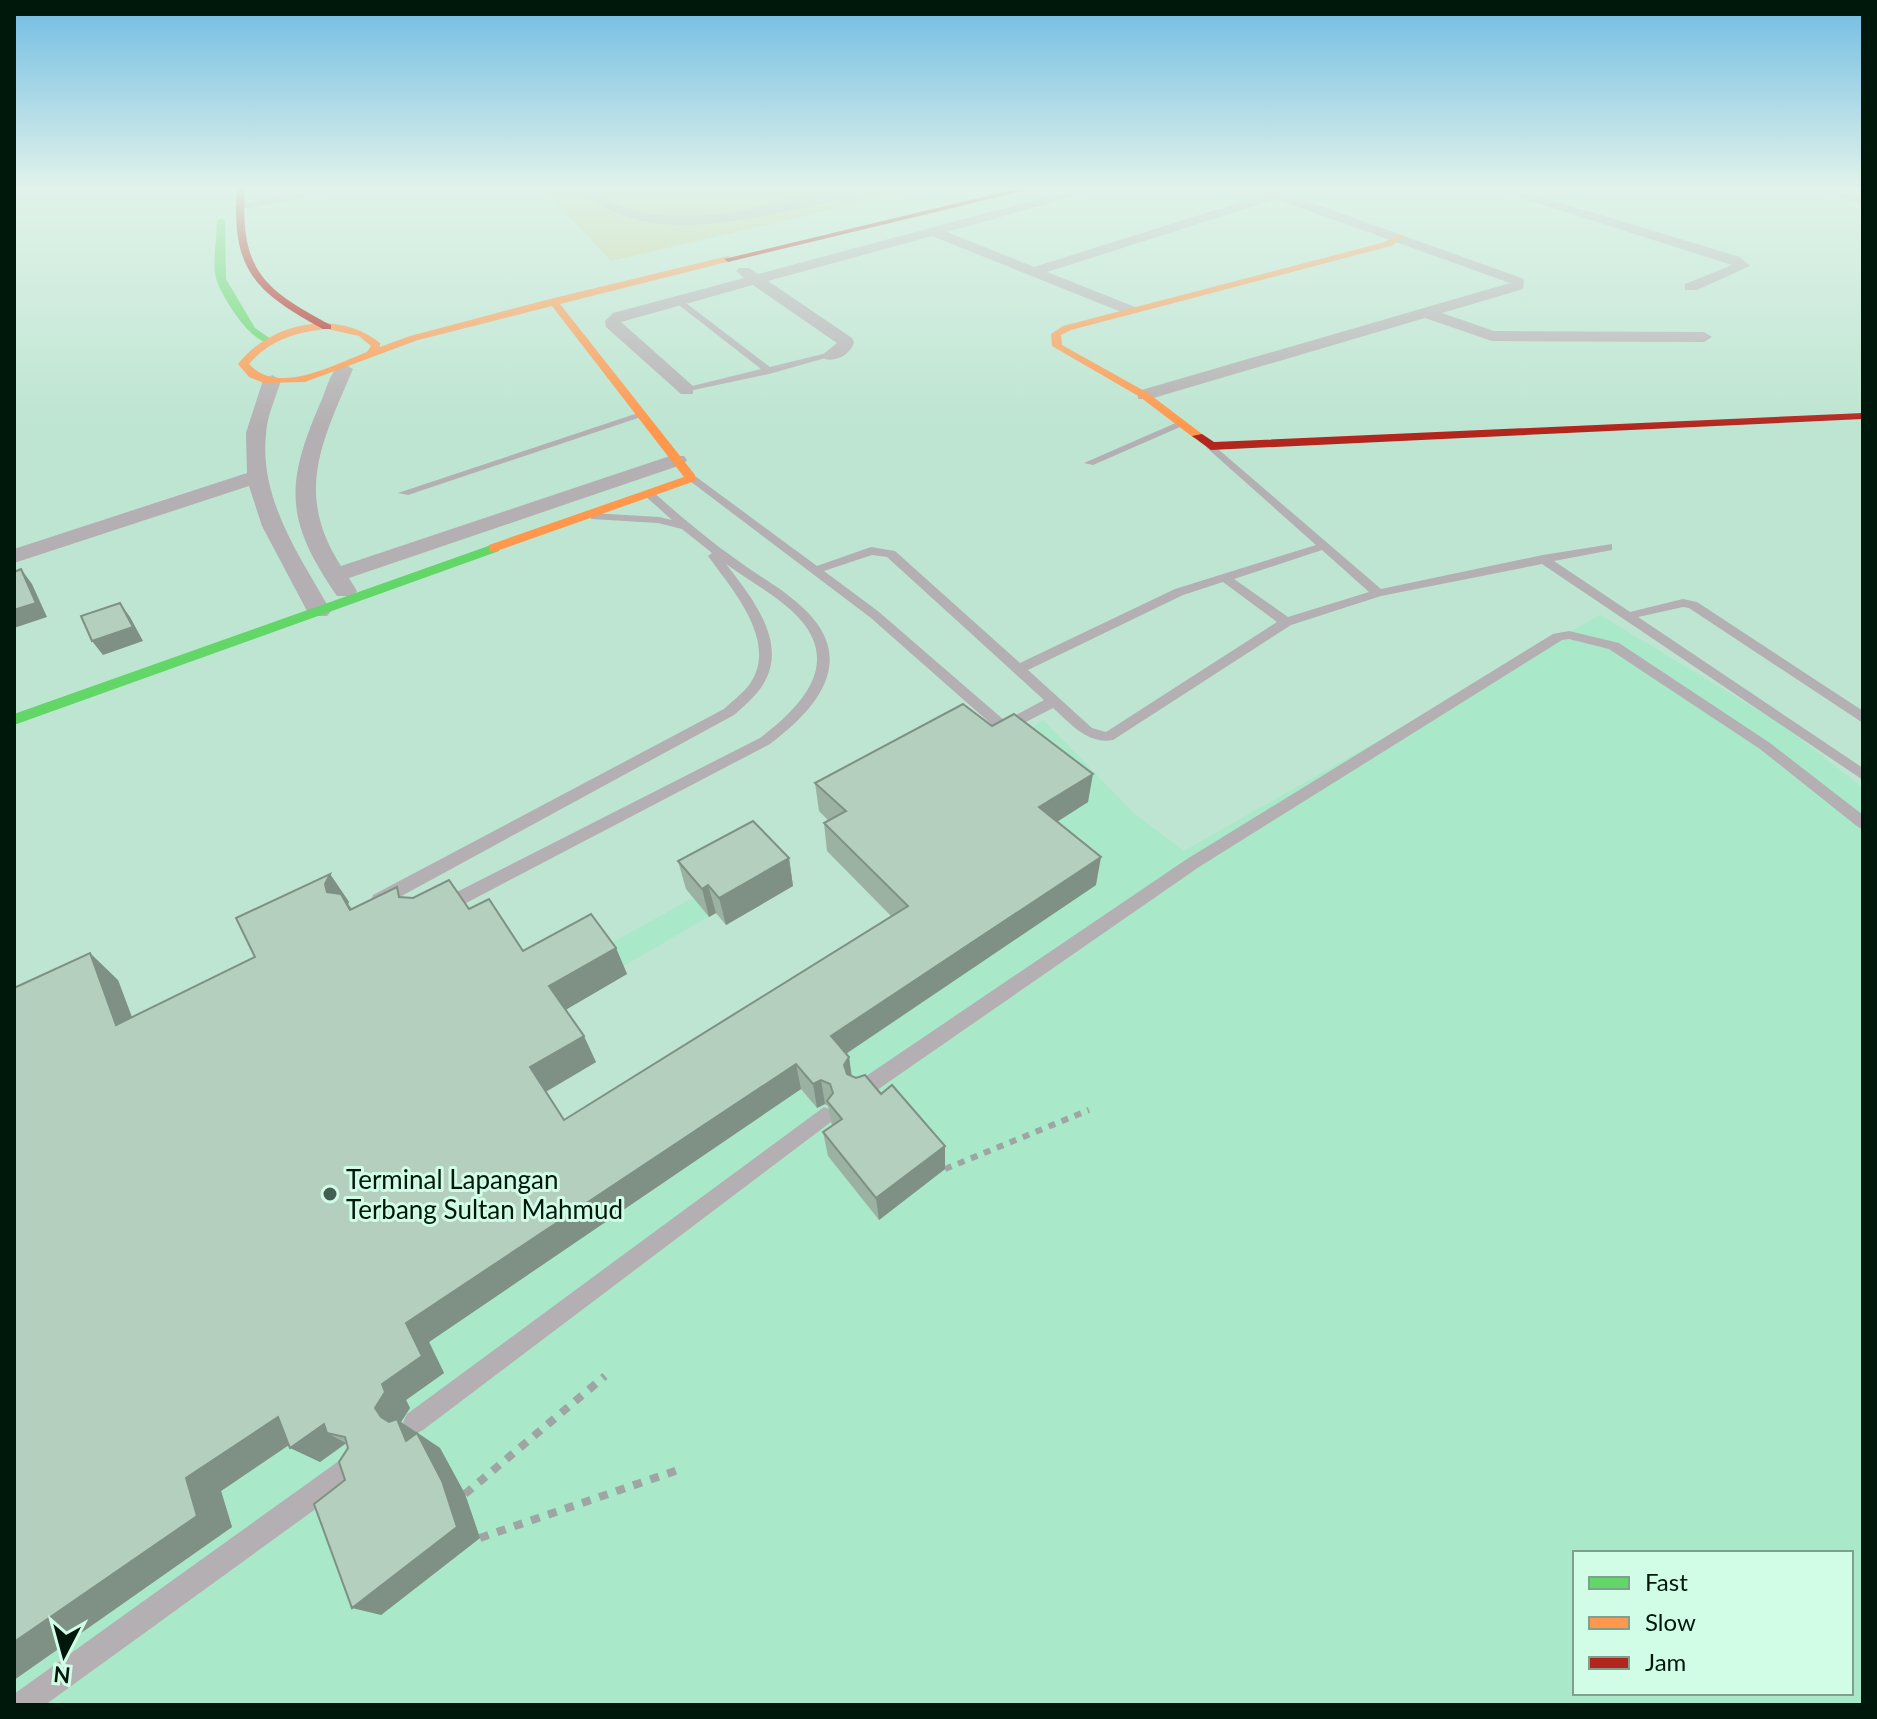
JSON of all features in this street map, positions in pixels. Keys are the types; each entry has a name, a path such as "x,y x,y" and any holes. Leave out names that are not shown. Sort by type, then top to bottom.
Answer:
{"main road":[{"path":"223,267 221,279 251,330 267,341"},
{"path":"249,267 251,275 292,309 327,327"},
{"path":"410,320 639,267"},
{"path":"371,354 376,345 371,329 327,327 267,341 253,348 243,364 247,371 272,380 318,377 420,336 693,267"},
{"path":"1297,267 1067,328 1056,334 1054,341 1057,346 1144,395 1211,446 1863,416"},
{"path":"14,720 691,478 553,301"}],"street":[{"path":"739,267 846,342 844,348 831,355"},
{"path":"687,390 614,327 613,321 619,316 800,267"},
{"path":"1020,267 1129,310"},
{"path":"1032,272 1047,267"},
{"path":"1144,395 1511,289 1519,282 1481,267"},
{"path":"1691,287 1739,267"},
{"path":"1428,314 1492,336 1704,337"},
{"path":"580,336 614,327"},
{"path":"344,369 314,440 306,480 308,524 350,599"},
{"path":"272,380 256,433 256,477 277,535 319,611"},
{"path":"337,575 677,460"},
{"path":"14,556 256,477"}],"lane":[{"path":"678,300 769,371"},
{"path":"687,390 831,355"},
{"path":"404,493 642,415"},
{"path":"1089,463 1182,424"},
{"path":"1211,446 1378,593"},
{"path":"691,478 875,615 1004,728 1054,701"},
{"path":"424,917 784,728 811,699 824,668 820,639 813,626 790,604 685,527 648,493"},
{"path":"583,516 659,520 685,527"},
{"path":"369,906 729,712 750,693 761,677 763,644 749,604 704,541"},
{"path":"1019,669 1179,592 1324,546"},
{"path":"814,571 871,551 891,554 1087,731 1108,737 1286,622 1378,593 1608,547"},
{"path":"1543,559 1863,775"},
{"path":"1225,578 1286,622"},
{"path":"1628,616 1683,603 1693,605 1863,718"},
{"path":"859,620 875,615"},
{"path":"860,1091 1193,863 1558,637 1569,635 1614,646 1765,746 1863,823"},
{"path":"415,1422 824,1116"},
{"path":"22,1705 360,1461"}],"path":[{"path":"945,1169 1089,1110"},
{"path":"465,1494 605,1376"},
{"path":"480,1538 681,1469"}],"shaded area":[{"path":"1600,615 1784,726 1863,788 1863,1705 14,1705 14,1029 118,980 144,1050 349,902 369,937 537,977 606,946 693,898 686,889 758,849 793,886 726,925 715,913 622,967 627,974 562,1012 596,1062 545,1092 577,1144 908,933 827,851 847,839 819,811 1012,743 1043,720 1136,815 1184,851"}],"building":[{"path":"21,569 36,603 14,610 14,572"},
{"path":"120,603 133,627 92,641 81,616"},
{"name":"Terminal Lapangan Terbang Sultan Mahmud","path":"963,704 992,726 1014,714 1093,774 1039,807 1101,857 831,1036 849,1057 844,1065 847,1074 856,1078 865,1075 881,1094 892,1085 945,1146 876,1198 823,1132 842,1119 827,1101 833,1093 830,1084 821,1080 813,1084 796,1064 406,1323 422,1356 382,1384 385,1392 375,1408 389,1422 397,1419 406,1441 417,1433 442,1481 457,1527 352,1608 314,1504 345,1480 339,1462 348,1448 345,1437 327,1433 324,1424 290,1448 278,1417 186,1478 197,1516 14,1642 14,988 90,953 116,1025 255,957 236,918 330,874 325,884 327,892 341,894 350,910 397,887 399,897 413,898 449,880 469,909 489,899 523,951 591,914 616,948 549,986 584,1036 530,1067 564,1120 908,906 824,823 846,811 815,783"},
{"path":"753,821 789,858 719,898 708,885 702,889 678,861"}],"traffic: fast":[{"path":"221,267 221,279 251,330 267,341"},
{"path":"14,720 494,548"}],"traffic: slow":[{"path":"371,354 376,345 362,334 327,326 287,333 254,351 243,364 253,375 268,381 305,379 414,338 695,267"},
{"path":"1198,436 1144,395 1057,346 1056,334 1067,328 1299,267"},
{"path":"494,548 691,478 553,301"}],"traffic: jam":[{"path":"251,267 267,289 283,302 327,327"},
{"path":"1198,436 1211,446 1863,416"}],"place":[{"name":"Terminal Lapangan Terbang Sultan Mahmud","path":"330,1194"}]}
